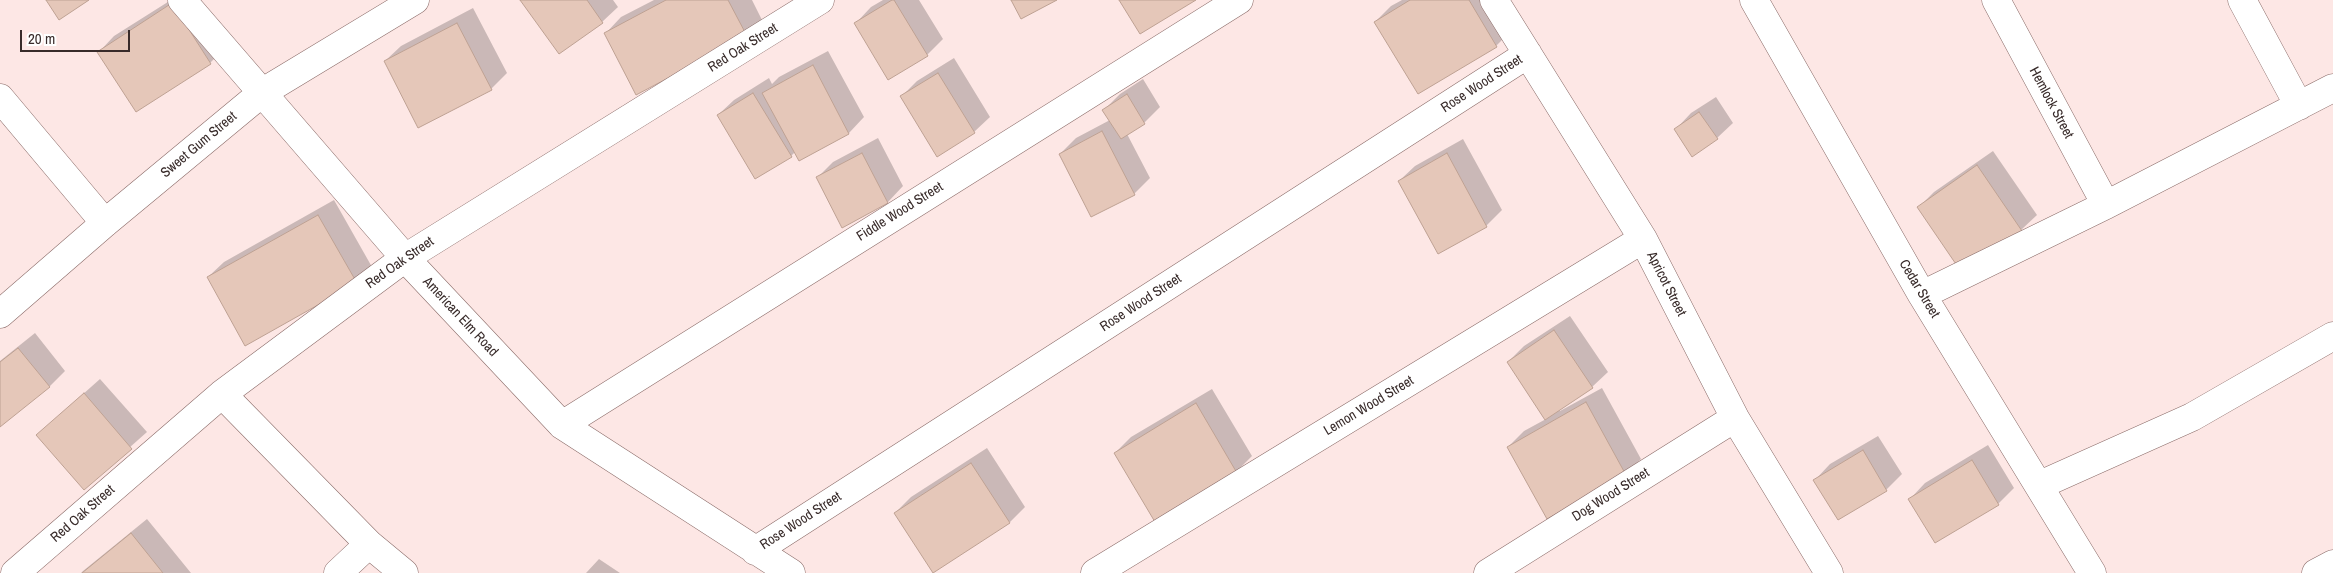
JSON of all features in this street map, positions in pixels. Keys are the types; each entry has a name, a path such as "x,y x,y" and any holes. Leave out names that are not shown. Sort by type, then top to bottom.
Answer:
{"street":[{"name":"American Elm Road","path":"182,0 404,258 562,425 791,573"},
{"name":"Sweet Gum Street","path":"0,314 105,223 263,92 414,0"},
{"name":"Red Oak Street","path":"15,573 222,394 404,258 820,0"},
{"name":"Fiddle Wood Street","path":"562,425 1239,0"},
{"name":"Apricot Street","path":"1494,0 1643,239 1735,418 1829,573"},
{"name":"Cedar Street","path":"1754,0 1922,295 2040,485 2092,573"},
{"name":"Hemlock Street","path":"1996,0 2106,205"},
{"path":"2242,0 2299,106"},
{"name":"Rose Wood Street","path":"755,551 1528,54"},
{"path":"1922,295 2106,205 2333,88"},
{"path":"0,98 105,223"},
{"name":"Lemon Wood Street","path":"1095,573 1643,239"},
{"path":"2040,485 2192,417 2333,336"},
{"path":"222,394 369,544 404,573"},
{"name":"Dog Wood Street","path":"1488,573 1735,418"},
{"path":"338,573 369,544"},
{"path":"2316,573 2333,564"}],"building":[{"path":"46,0 89,0 59,20"},
{"path":"520,0 587,0 603,23 559,54"},
{"path":"666,0 728,0 747,36 636,95 604,33"},
{"path":"894,0 928,56 888,80 854,23"},
{"path":"1011,0 1057,0 1021,19"},
{"path":"1119,0 1196,0 1140,34"},
{"path":"1410,0 1469,0 1497,47 1418,94 1374,22"},
{"path":"172,3 211,64 136,112 97,52"},
{"path":"457,23 492,90 418,128 384,61"},
{"path":"813,65 849,134 799,161 762,93"},
{"path":"938,73 975,133 937,157 900,96"},
{"path":"753,93 792,157 755,179 717,115"},
{"path":"1127,94 1145,124 1121,139 1102,110"},
{"path":"1699,112 1718,139 1692,157 1674,129"},
{"path":"1102,131 1135,195 1091,217 1059,154"},
{"path":"862,153 888,203 842,228 816,177"},
{"path":"1447,153 1487,227 1438,254 1398,181"},
{"path":"1977,165 2022,231 1962,273 1917,207"},
{"path":"318,215 357,283 245,346 207,277"},
{"path":"1554,330 1593,388 1545,420 1507,362"},
{"path":"18,348 50,387 0,427 0,362"},
{"path":"84,393 132,449 84,490 36,435"},
{"path":"1586,402 1626,475 1547,519 1507,447"},
{"path":"1196,403 1237,473 1155,522 1114,453"},
{"path":"1863,450 1887,491 1838,520 1813,480"},
{"path":"1972,460 1999,505 1935,543 1908,499"},
{"path":"971,463 1010,523 933,573 894,513"},
{"path":"131,533 163,573 82,573"}]}
